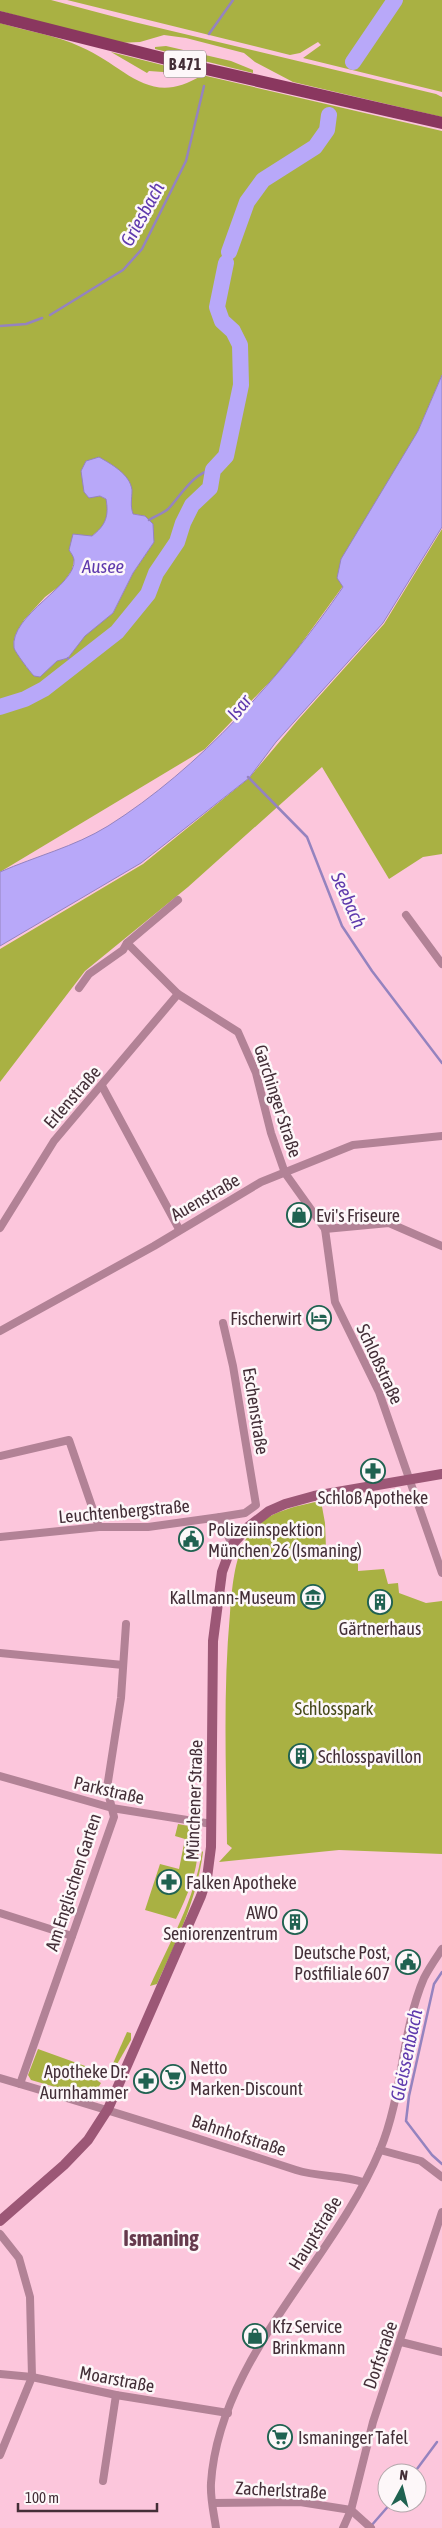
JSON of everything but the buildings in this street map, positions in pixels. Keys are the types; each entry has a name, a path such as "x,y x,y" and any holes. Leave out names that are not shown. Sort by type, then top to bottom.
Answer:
{"main road":[{"name":"B 471","path":"0,17 206,69 442,123"},
{"name":"Münchener Straße","path":"0,2222 64,2165 88,2140 108,2109 201,1896 208,1867 212,1824 213,1641 222,1572 232,1546 248,1527 269,1511 314,1496 442,1474"}],"street":[{"path":"79,988 89,974 123,950 127,944 178,900"},
{"path":"406,915 442,964"},
{"name":"Garchinger Straße","path":"127,944 178,994 238,1032 256,1073 271,1133 286,1173"},
{"name":"Erlenstraße","path":"0,1228 54,1141 178,994"},
{"path":"102,1086 179,1229"},
{"name":"Auenstraße","path":"0,1331 154,1246 179,1229 261,1182 353,1145 442,1136"},
{"name":"Schloßstraße","path":"286,1173 324,1229 334,1302 379,1392 442,1573"},
{"path":"324,1229 390,1223 442,1246"},
{"name":"Eschenstraße","path":"223,1323 233,1366 256,1505"},
{"path":"0,1456 70,1440 99,1527"},
{"path":"232,1546 220,1517 245,1513 256,1505 269,1511"},
{"name":"Leuchtenbergstraße","path":"0,1537 99,1527 148,1527 220,1517"},
{"name":"Am Englischen Garten","path":"20,2084 114,1817 107,1788 114,1753 126,1624"},
{"path":"0,1653 123,1665"},
{"name":"Parkstraße","path":"0,1776 112,1808 212,1824"},
{"path":"0,1913 72,1936"},
{"name":"Hauptstraße","path":"216,2528 210,2486 216,2446 228,2413 237,2391 263,2343 363,2182 380,2150 396,2096 413,2013 425,1977 442,1949"},
{"name":"Bahnhofstraße","path":"0,2078 108,2109 297,2170 350,2178 363,2182"},
{"path":"380,2150 421,2162 430,2166 442,2177"},
{"name":"Dorfstraße","path":"343,2528 351,2510 373,2422 401,2342 442,2212"},
{"path":"0,2234 19,2258 30,2297 32,2377 0,2455"},
{"path":"401,2342 442,2352"},
{"name":"Moarstraße","path":"0,2374 32,2377 116,2395 228,2413"},
{"path":"103,2481 116,2395"},
{"name":"Zacherlstraße","path":"213,2503 300,2502 351,2510 370,2527"},
{"name":"Dorfstraße","path":"350,2528 351,2510"}],"green space":[{"path":"0,0 51,0 134,22 436,94 442,97 442,117 293,82 255,62 244,53 186,38 164,35 140,42 117,43 0,11"},
{"path":"67,0 442,0 442,92 303,58 321,45 318,42 300,53 290,55"},
{"path":"0,23 51,36 81,47 138,81 152,86 167,88 183,84 202,75 442,131 442,375 418,431 343,586 285,666 205,749 0,872","holes":["132,489 130,504 133,514 145,516 154,542 133,573 113,613 84,636 68,658 27,668 16,636 24,620 45,597 62,584 72,570 74,560 92,536 104,526 108,512 106,499 100,496 89,497"]},
{"path":"166,46 231,61 253,70 253,73 155,49 155,47"},
{"path":"111,52 186,71 177,73 149,71 147,73"},
{"path":"442,529 442,854 423,857 389,879 322,767 188,887 85,971 0,1082 0,949 143,864 249,778 384,624"},
{"name":"Schlosspark","path":"321,1501 325,1523 326,1548 331,1556 358,1555 358,1571 384,1569 388,1584 398,1583 399,1593 426,1603 442,1601 442,1854 339,1850 219,1862 232,1848 227,1844 226,1700 231,1604 234,1575 239,1556 246,1539 260,1523 290,1508"},
{"path":"178,1824 194,1827 198,1846 194,1876 176,1919 145,1910 160,1864 179,1869 185,1839 175,1836"},
{"path":"203,1852 196,1886 185,1919 157,1984 150,1986 188,1903 199,1869"},
{"path":"127,2032 131,2033 131,2040 109,2078 107,2077"},
{"path":"38,2049 99,2071 102,2068 106,2070 105,2073 102,2072 98,2081 101,2083 93,2096 90,2097 31,2080 28,2075"}],"water":[{"path":"442,375 442,527 383,623 276,742 249,778 141,863 0,946 0,872 82,840 108,826 142,803 207,749 294,653 343,587 337,578 341,559 418,431"},
{"name":"Ausee","path":"99,457 119,470 128,479 132,490 131,505 133,514 145,516 153,524 154,542 133,573 113,613 85,636 68,658 57,661 40,677 34,676 14,648 15,636 32,612 65,580 72,570 74,559 69,550 73,534 92,536 101,528 105,520 107,515 106,499 100,496 89,498 84,492 81,471 86,461"}],"waterway":[{"name":"Griesbach","path":"209,34 233,0"},
{"path":"353,62 395,0"},
{"name":"Griesbach","path":"50,315 123,270 142,249 186,161 204,86"},
{"path":"229,252 247,202 263,180 315,147 327,130 329,115"},
{"path":"0,707 25,699 44,689 117,632 148,594 156,573 177,542 183,523 192,505 210,488 213,470 226,456 241,385 240,345 233,331 222,321 217,307 226,263"},
{"name":"Griesbach","path":"0,326 26,324 42,318"},
{"path":"149,520 167,510 194,479 206,471 213,470"},
{"path":"68,658 72,666"},
{"name":"Seebach","path":"248,777 307,837 342,926 372,971 442,1063"},
{"name":"Gleissenbach","path":"442,1972 434,1984 409,2096 406,2121 432,2155 442,2164"},
{"name":"Gleissenbach","path":"421,2463 437,2442"},
{"name":"Gleissenbach","path":"371,2526 382,2513"}],"place":[{"name":"Evi's Friseure","path":"299,1215"},
{"name":"Fischerwirt","path":"319,1318"},
{"name":"Schloß Apotheke","path":"373,1471"},
{"name":"Polizeiinspektion München 26 (Ismaning)","path":"191,1539"},
{"name":"Kallmann-Museum","path":"313,1597"},
{"name":"Gärtnerhaus","path":"380,1602"},
{"name":"Schlosspavillon","path":"301,1756"},
{"name":"Falken Apotheke","path":"169,1882"},
{"name":"AWO Seniorenzentrum","path":"295,1922"},
{"name":"Deutsche Post, Postfiliale 607","path":"408,1962"},
{"name":"Netto Marken-Discount","path":"173,2077"},
{"name":"Apotheke Dr. Aurnhammer","path":"146,2081"},
{"name":"Kfz Service Brinkmann","path":"255,2336"},
{"name":"Ismaninger Tafel","path":"280,2437"}],"district":[{"name":"Ismaning","path":"161,2238"}],"water label":[{"name":"Isar","path":"239,707"}]}
